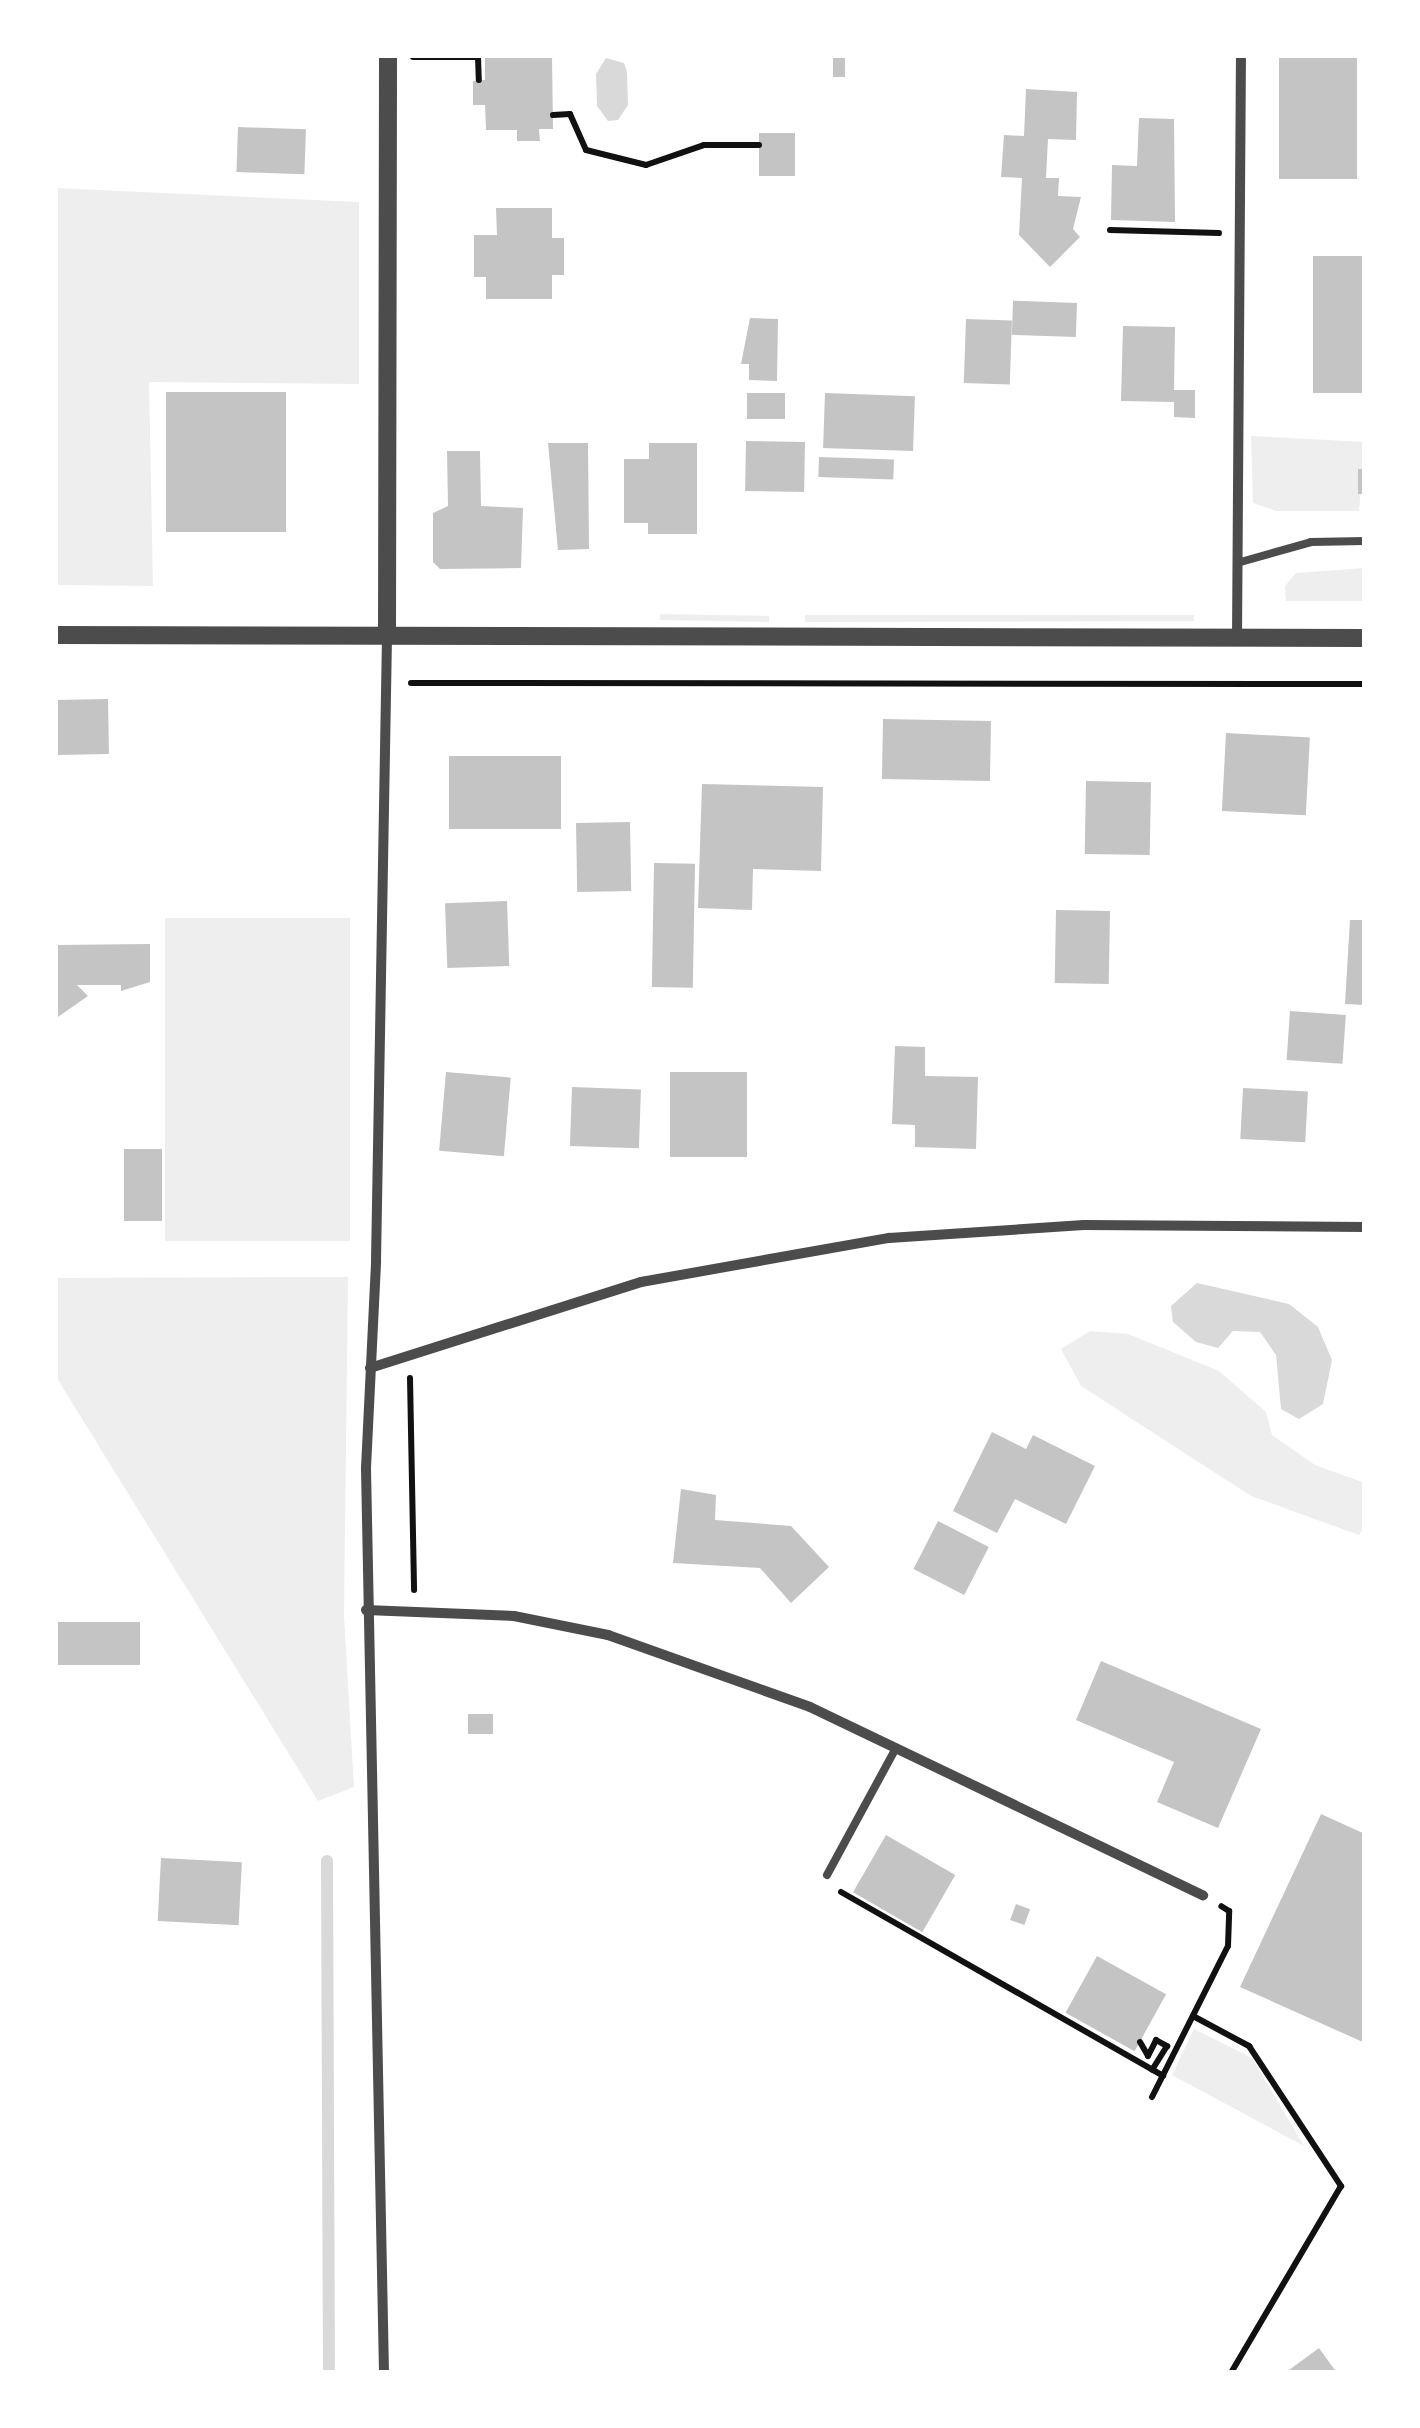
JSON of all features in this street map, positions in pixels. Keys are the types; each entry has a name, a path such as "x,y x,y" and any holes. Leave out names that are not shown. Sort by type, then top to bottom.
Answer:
{"street":[{"path":"1237,638 1241,55"},
{"path":"384,2373 366,1610 387,636 388,56"},
{"path":"55,635 1365,638"},
{"path":"370,1368 642,1282 889,1238 1084,1225 1365,1227"},
{"path":"366,1610 514,1616 608,1635 810,1707 1203,1895"}],"lane":[{"path":"1237,563 1311,542 1365,541"},
{"path":"827,1875 896,1748"}],"path":[{"path":"388,56 478,57 479,80"},
{"path":"553,115 570,114 586,150 646,166 704,145 759,145"},
{"path":"1110,230 1240,234"},
{"path":"387,636 407,683 1365,684"},
{"path":"409,1356 414,1612"},
{"path":"841,1883 838,1890 1163,2076"},
{"path":"1152,2098 1228,1946 1229,1911 1203,1895"},
{"path":"1192,2016 1249,2046 1341,2186 1231,2373"},
{"path":"1140,2042 1148,2056 1156,2040 1166,2046 1152,2070"}],"shaded area":[{"path":"606,58 624,63 627,72 628,105 618,120 608,121 597,106 596,74"},
{"path":"55,188 359,202 359,384 149,382 153,586 55,585"},
{"path":"1251,436 1365,442 1359,511 1276,511 1253,503"},
{"path":"1365,568 1365,601 1286,601 1285,586 1296,573"},
{"path":"660,614 769,616 769,622 660,620"},
{"path":"805,615 1194,615 1194,621 805,622"},
{"path":"165,918 350,918 350,1241 165,1241"},
{"path":"348,1277 344,1616 354,1787 318,1801 55,1375 55,1278"},
{"path":"1197,1283 1289,1304 1318,1327 1332,1360 1323,1404 1299,1419 1281,1409 1276,1355 1260,1332 1233,1331 1218,1348 1196,1342 1173,1322 1171,1306"},
{"path":"1090,1331 1128,1334 1219,1371 1266,1412 1272,1435 1315,1465 1365,1483 1365,1526 1359,1535 1251,1496 1081,1386 1061,1349"},
{"path":"1194,2029 1252,2058 1304,2146 1172,2075"}],"building":[{"path":"485,55 552,55 553,129 539,129 540,141 517,141 517,130 486,130 485,105 473,105 473,81 485,80"},
{"path":"1279,55 1357,55 1357,179 1279,179"},
{"path":"833,57 845,57 845,77 833,77"},
{"path":"1026,89 1077,92 1076,140 1048,139 1046,178 1059,178 1058,196 1081,197 1073,229 1080,237 1050,267 1019,235 1022,178 1001,177 1004,135 1024,136"},
{"path":"1139,118 1174,119 1175,222 1111,220 1112,165 1137,166"},
{"path":"238,127 306,129 304,174 236,172"},
{"path":"759,133 795,133 795,176 759,176"},
{"path":"496,208 552,208 552,238 564,238 564,275 552,275 552,299 486,299 486,277 474,277 474,235 497,235"},
{"path":"1313,256 1365,256 1365,393 1313,393"},
{"path":"1013,301 1077,303 1076,337 1012,335"},
{"path":"750,318 778,319 777,381 749,380 749,364 741,364"},
{"path":"966,319 1012,321 1010,385 964,383"},
{"path":"1123,326 1175,327 1174,390 1195,390 1195,418 1174,417 1174,402 1121,401"},
{"path":"166,392 286,392 286,532 166,532"},
{"path":"747,393 785,393 785,419 747,419"},
{"path":"825,393 915,396 913,451 823,448"},
{"path":"746,441 805,442 804,492 745,491"},
{"path":"548,443 588,443 589,549 558,550"},
{"path":"649,443 697,443 697,534 648,534 648,523 624,523 624,459 649,459"},
{"path":"447,451 480,451 481,506 523,508 521,568 440,569 433,562 433,513 448,506"},
{"path":"819,457 894,460 893,480 818,477"},
{"path":"1358,469 1365,469 1365,494 1358,494"},
{"path":"108,699 109,754 56,755 55,700"},
{"path":"883,719 991,721 990,781 882,779"},
{"path":"1226,733 1310,737 1306,815 1222,811"},
{"path":"449,756 561,756 561,829 449,829"},
{"path":"1086,781 1151,782 1150,855 1085,854"},
{"path":"702,784 823,787 821,871 753,869 752,910 698,908"},
{"path":"630,822 631,891 577,892 576,823"},
{"path":"654,863 695,864 693,988 652,987"},
{"path":"507,901 509,966 447,968 445,903"},
{"path":"1056,910 1110,911 1109,984 1055,983"},
{"path":"1350,920 1365,920 1365,1005 1345,1004"},
{"path":"150,944 150,982 121,991 121,985 77,985 88,996 55,1019 55,945"},
{"path":"1290,1011 1346,1015 1342,1064 1287,1060"},
{"path":"895,1046 925,1047 925,1076 978,1077 976,1149 915,1147 915,1125 892,1124"},
{"path":"446,1072 511,1078 504,1156 439,1151"},
{"path":"670,1072 747,1072 747,1157 670,1157"},
{"path":"572,1087 641,1089 639,1148 570,1146"},
{"path":"1243,1088 1308,1091 1305,1142 1240,1139"},
{"path":"124,1149 162,1149 162,1221 124,1221"},
{"path":"992,1432 1026,1449 1033,1435 1095,1466 1066,1524 1015,1499 997,1533 953,1511"},
{"path":"681,1489 716,1495 715,1520 791,1526 829,1567 791,1603 760,1568 673,1563"},
{"path":"938,1521 989,1547 964,1595 913,1569"},
{"path":"55,1622 140,1622 140,1665 55,1665"},
{"path":"1101,1661 1261,1729 1218,1828 1157,1802 1174,1762 1076,1720"},
{"path":"468,1714 493,1714 493,1734 468,1734"},
{"path":"1321,1814 1365,1834 1365,2043 1240,1987"},
{"path":"886,1835 955,1875 922,1932 853,1892"},
{"path":"161,1858 242,1862 239,1925 158,1921"},
{"path":"1016,1904 1030,1909 1024,1925 1010,1920"},
{"path":"1097,1956 1166,1994 1135,2051 1065,2013"},
{"path":"1319,2348 1337,2373 1285,2373"}],"waterway":[{"path":"327,1861 329,2373"}]}
